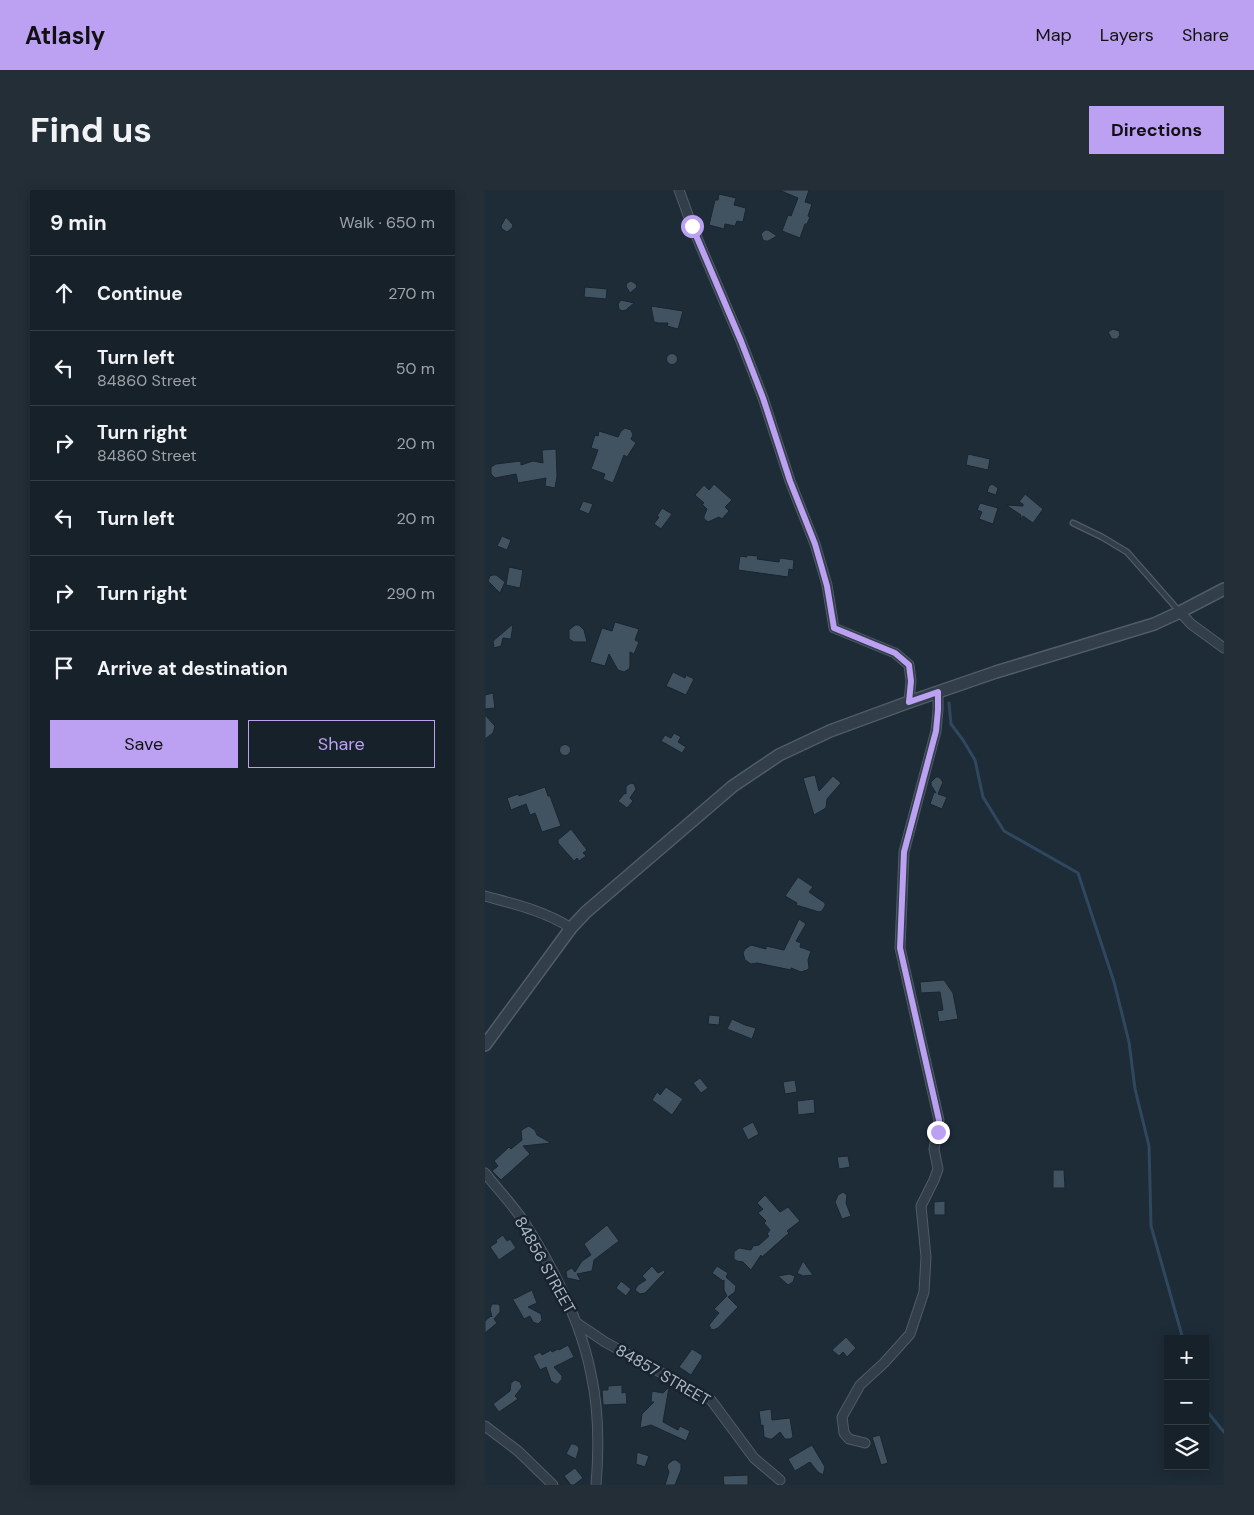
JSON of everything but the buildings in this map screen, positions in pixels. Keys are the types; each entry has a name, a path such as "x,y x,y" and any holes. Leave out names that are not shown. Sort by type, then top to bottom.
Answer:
{"street":[{"path":"679,190 692,226 745,349 790,481 815,544 827,586 834,628 895,653 909,665 911,681 909,702"},
{"path":"485,1045 571,928 586,912 733,786 772,760 830,731 909,702 996,672 1154,624 1224,589"},
{"path":"1180,612 1191,624 1224,648"},
{"path":"865,1443 849,1439 844,1433 842,1417 859,1385 884,1363 910,1334 924,1292 927,1257 921,1206 935,1180 938,1169 934,1149 939,1120 900,948 904,852 936,731 938,692"},
{"path":"485,896 535,910 571,928"},
{"name":"84856 STREET","path":"485,1174 527,1226 564,1294 577,1323 591,1374 596,1409 598,1459 596,1485"},
{"name":"84857 STREET","path":"577,1323 605,1342 711,1400 754,1458 779,1480"},
{"path":"485,1426 518,1451 553,1485"}],"lane":[{"path":"1073,523 1127,552 1180,612"}],"waterway":[{"path":"949,703 951,724 975,760 983,797 1004,831 1078,873 1114,982 1129,1042 1135,1089 1149,1146 1151,1226 1182,1335"},
{"path":"1209,1414 1224,1432"}],"route":[{"path":"692,226 741,341 763,398 790,481 815,544 827,586 834,628 895,653 909,665 911,681 909,702 938,692 936,731 904,852 900,948 939,1120 938,1132"}]}
